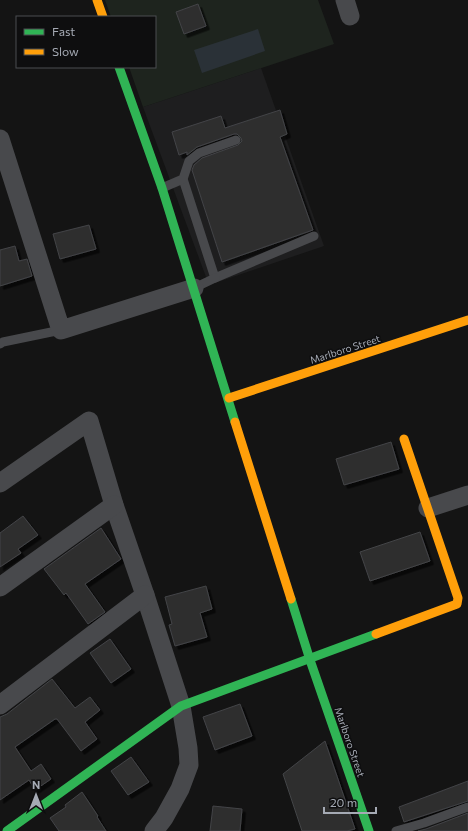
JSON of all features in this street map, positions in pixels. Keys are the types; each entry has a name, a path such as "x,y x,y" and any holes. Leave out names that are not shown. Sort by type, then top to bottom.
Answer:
{"street":[{"path":"97,0 103,16"},
{"name":"Marlboro Street","path":"119,68 162,188 310,660 369,831"},
{"path":"0,139 61,330 194,288"},
{"name":"Marlboro Street","path":"229,398 468,320"},
{"path":"0,483 89,421 114,505 181,706 188,748 189,765 177,795 164,818 154,831"},
{"path":"7,831 181,706 310,660 457,604 458,598 404,438"},
{"path":"428,508 468,495"},
{"path":"0,587 114,505"},
{"path":"0,705 145,595"}],"lane":[{"path":"215,278 183,179 189,161 199,153 236,140"},
{"path":"162,188 183,179"},
{"path":"194,288 314,236"},
{"path":"0,344 61,330"},
{"path":"396,831 413,829 468,807"}],"shaded area":[{"path":"105,0 318,0 334,44 143,107 129,68 156,68 156,16 111,16"},
{"path":"258,29 265,51 202,73 194,50"},
{"path":"261,68 324,246 209,285 143,107"}],"building":[{"path":"198,4 206,26 184,34 176,12"},
{"path":"280,110 287,134 280,137 313,230 222,262 192,170 194,165 202,158 238,145 242,141 241,138 237,134 234,134 197,147 187,155 187,152 179,155 172,132 221,116 225,128"},
{"path":"89,225 96,249 60,259 53,234"},
{"path":"15,246 19,261 27,259 32,276 0,286 0,250"},
{"path":"391,442 399,469 344,485 336,459"},
{"path":"23,516 38,535 18,549 21,553 0,567 0,533"},
{"path":"101,528 121,559 85,584 105,612 88,624 66,593 64,595 44,569"},
{"path":"420,532 430,561 370,581 360,552"},
{"path":"206,586 212,609 200,613 207,637 175,646 169,625 172,624 165,597"},
{"path":"110,639 131,669 111,683 90,653"},
{"path":"52,679 75,708 90,697 100,710 85,722 97,739 81,751 57,719 55,719 15,747 31,771 41,764 51,779 35,790 29,780 0,800 0,717 7,714"},
{"path":"240,704 252,736 215,750 203,717"},
{"path":"325,741 355,829 347,831 302,831 283,774"},
{"path":"131,757 149,782 128,795 111,771"},
{"path":"468,781 468,801 404,822 399,807"},
{"path":"82,792 106,831 59,831 50,818 66,807 65,805"},
{"path":"213,806 242,809 240,831 210,831"},
{"path":"468,813 468,831 418,831 426,829"}],"traffic: fast":[{"path":"119,68 162,188 235,422"},
{"path":"291,599 310,660 369,831"},
{"path":"7,831 181,706 376,634"}],"traffic: slow":[{"path":"97,0 103,16"},
{"path":"229,398 468,320"},
{"path":"235,422 291,599"},
{"path":"376,634 457,604 458,598 404,439"}]}
